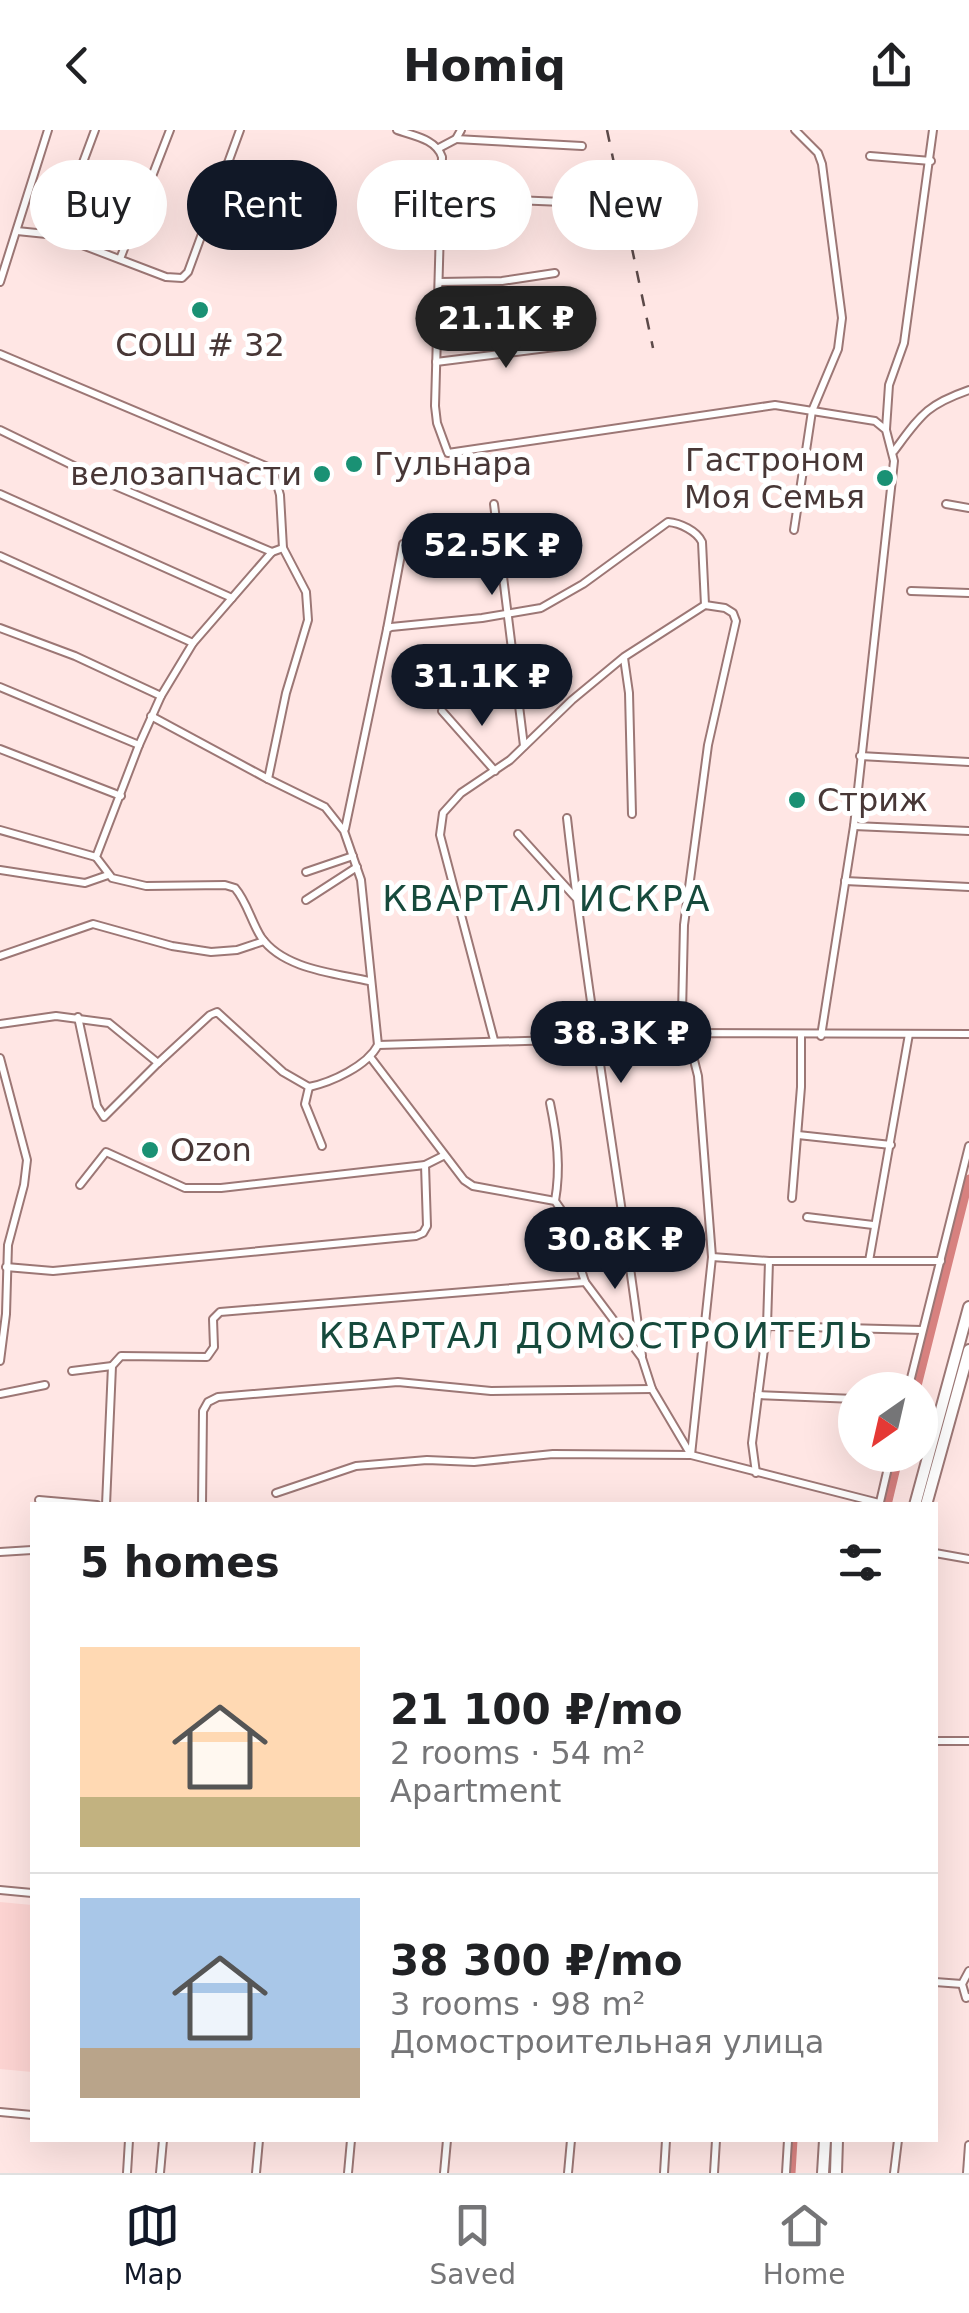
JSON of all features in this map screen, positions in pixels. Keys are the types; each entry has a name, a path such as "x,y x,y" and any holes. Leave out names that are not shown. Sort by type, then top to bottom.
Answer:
{"main road":[{"path":"915,1502 969,1306"},
{"path":"927,1502 969,1350"},
{"path":"822,2173 825,2142"},
{"path":"836,2173 837,2142"}],"street":[{"path":"0,282 48,130"},
{"path":"85,160 96,130"},
{"path":"120,260 170,130"},
{"path":"94,250 166,277 182,278 192,262 240,130"},
{"path":"398,130 440,148 456,140 582,146"},
{"path":"456,140 461,130"},
{"path":"794,530 812,411 838,349 842,318 822,164 818,153 796,130"},
{"path":"821,1036 854,826 893,452 886,430 889,384 904,342 934,130"},
{"path":"440,148 442,160"},
{"path":"870,156 931,161"},
{"path":"17,230 30,232"},
{"path":"440,250 437,424 448,453 774,405 863,418 886,430"},
{"path":"438,282 502,281 556,273"},
{"path":"436,362 571,344"},
{"path":"0,354 268,467 274,474 280,494 283,548 306,592 308,620 286,693 268,780"},
{"path":"893,452 936,402 969,390"},
{"path":"0,430 113,485 272,552"},
{"path":"0,494 232,598"},
{"path":"494,504 524,747"},
{"path":"946,504 969,508"},
{"path":"387,629 542,608 668,522 677,522 700,537 705,606"},
{"path":"344,831 403,544"},
{"path":"96,857 151,716 193,643 272,552 283,548"},
{"path":"0,556 193,643"},
{"path":"911,591 969,592"},
{"path":"494,1040 439,824 443,813 461,793 524,747 624,657 705,606 733,612 736,621 708,746 684,925 682,1013 698,1076 712,1257 691,1455"},
{"path":"0,628 75,656 161,696"},
{"path":"624,657 630,693 632,814"},
{"path":"0,687 139,745"},
{"path":"442,711 495,771"},
{"path":"78,1017 97,1106 104,1116 217,1012 283,1072 309,1087 371,1058 378,1045 357,866 344,831 325,807 151,716"},
{"path":"0,749 121,796"},
{"path":"860,756 969,762"},
{"path":"567,818 594,1039 623,1207 642,1358 652,1389 691,1455"},
{"path":"854,826 969,831"},
{"path":"0,830 96,857 108,875"},
{"path":"518,834 576,898"},
{"path":"306,872 353,856"},
{"path":"306,900 357,866"},
{"path":"0,870 84,882 108,875 146,886 226,885 234,888 264,941 281,955 304,965 369,980"},
{"path":"845,881 969,888"},
{"path":"0,956 93,924 172,946 212,952 237,950 264,941"},
{"path":"0,1024 78,1017 108,1023 158,1063"},
{"path":"378,1045 594,1039 688,1032 801,1036 969,1034"},
{"path":"869,1261 909,1034"},
{"path":"792,1198 801,1036"},
{"path":"0,1058 27,1160 3,1284 0,1361"},
{"path":"371,1058 443,1156 473,1186 556,1202"},
{"path":"309,1087 305,1104 322,1146"},
{"path":"550,1103 560,1178 556,1202 586,1282 642,1358"},
{"path":"798,1135 890,1145"},
{"path":"912,1372 969,1146"},
{"path":"80,1185 106,1152 185,1188 220,1188 426,1165 443,1156"},
{"path":"6,1267 53,1271 416,1236 427,1226 426,1165"},
{"path":"808,1217 873,1226"},
{"path":"712,1257 769,1261 941,1261"},
{"path":"756,1474 752,1443 767,1326 769,1261"},
{"path":"72,1371 113,1363 120,1356 208,1357 214,1347 216,1314 586,1282"},
{"path":"767,1326 922,1330"},
{"path":"106,1502 113,1363"},
{"path":"202,1502 204,1411 208,1402 218,1398 398,1382 491,1390 652,1389"},
{"path":"0,1394 45,1385"},
{"path":"758,1396 838,1398"},
{"path":"276,1493 356,1466 428,1460 474,1462 553,1454 691,1455 871,1502"},
{"path":"880,1502 887,1472"},
{"path":"38,1500 81,1502"},
{"path":"0,1552 30,1550"},
{"path":"938,1554 969,1559"},
{"path":"938,1740 969,1741"},
{"path":"0,1890 30,1893"},
{"path":"969,1972 962,1984 966,1998 969,1997"},
{"path":"938,1982 962,1984"},
{"path":"0,2112 30,2115"},
{"path":"126,2173 130,2142"},
{"path":"160,2173 162,2142"},
{"path":"256,2173 259,2142"},
{"path":"348,2173 351,2142"},
{"path":"444,2173 447,2142"},
{"path":"568,2173 571,2142"},
{"path":"664,2173 666,2142"},
{"path":"714,2173 716,2142"},
{"path":"786,2173 788,2142"},
{"path":"894,2173 898,2142"},
{"path":"967,2173 969,2145"}],"shaded area":[{"path":"0,1902 30,1905 30,2072 0,2069"}],"waterway":[{"path":"921,1372 969,1179"},
{"path":"888,1502 895,1472"},
{"path":"791,2173 793,2142"}],"railway":[{"path":"607,130 653,348"}],"place":[{"name":"СОШ # 32","path":"200,310"},
{"name":"Гульнара","path":"354,464"},
{"name":"велозапчасти","path":"322,474"},
{"name":"Гастроном Моя Семья","path":"885,478"},
{"name":"Стриж","path":"797,800"},
{"name":"Ozon","path":"150,1150"}],"district":[{"name":"КВАРТАЛ ИСКРА","path":"547,899"},
{"name":"КВАРТАЛ ДОМОСТРОИТЕЛЬ","path":"597,1336"}]}
